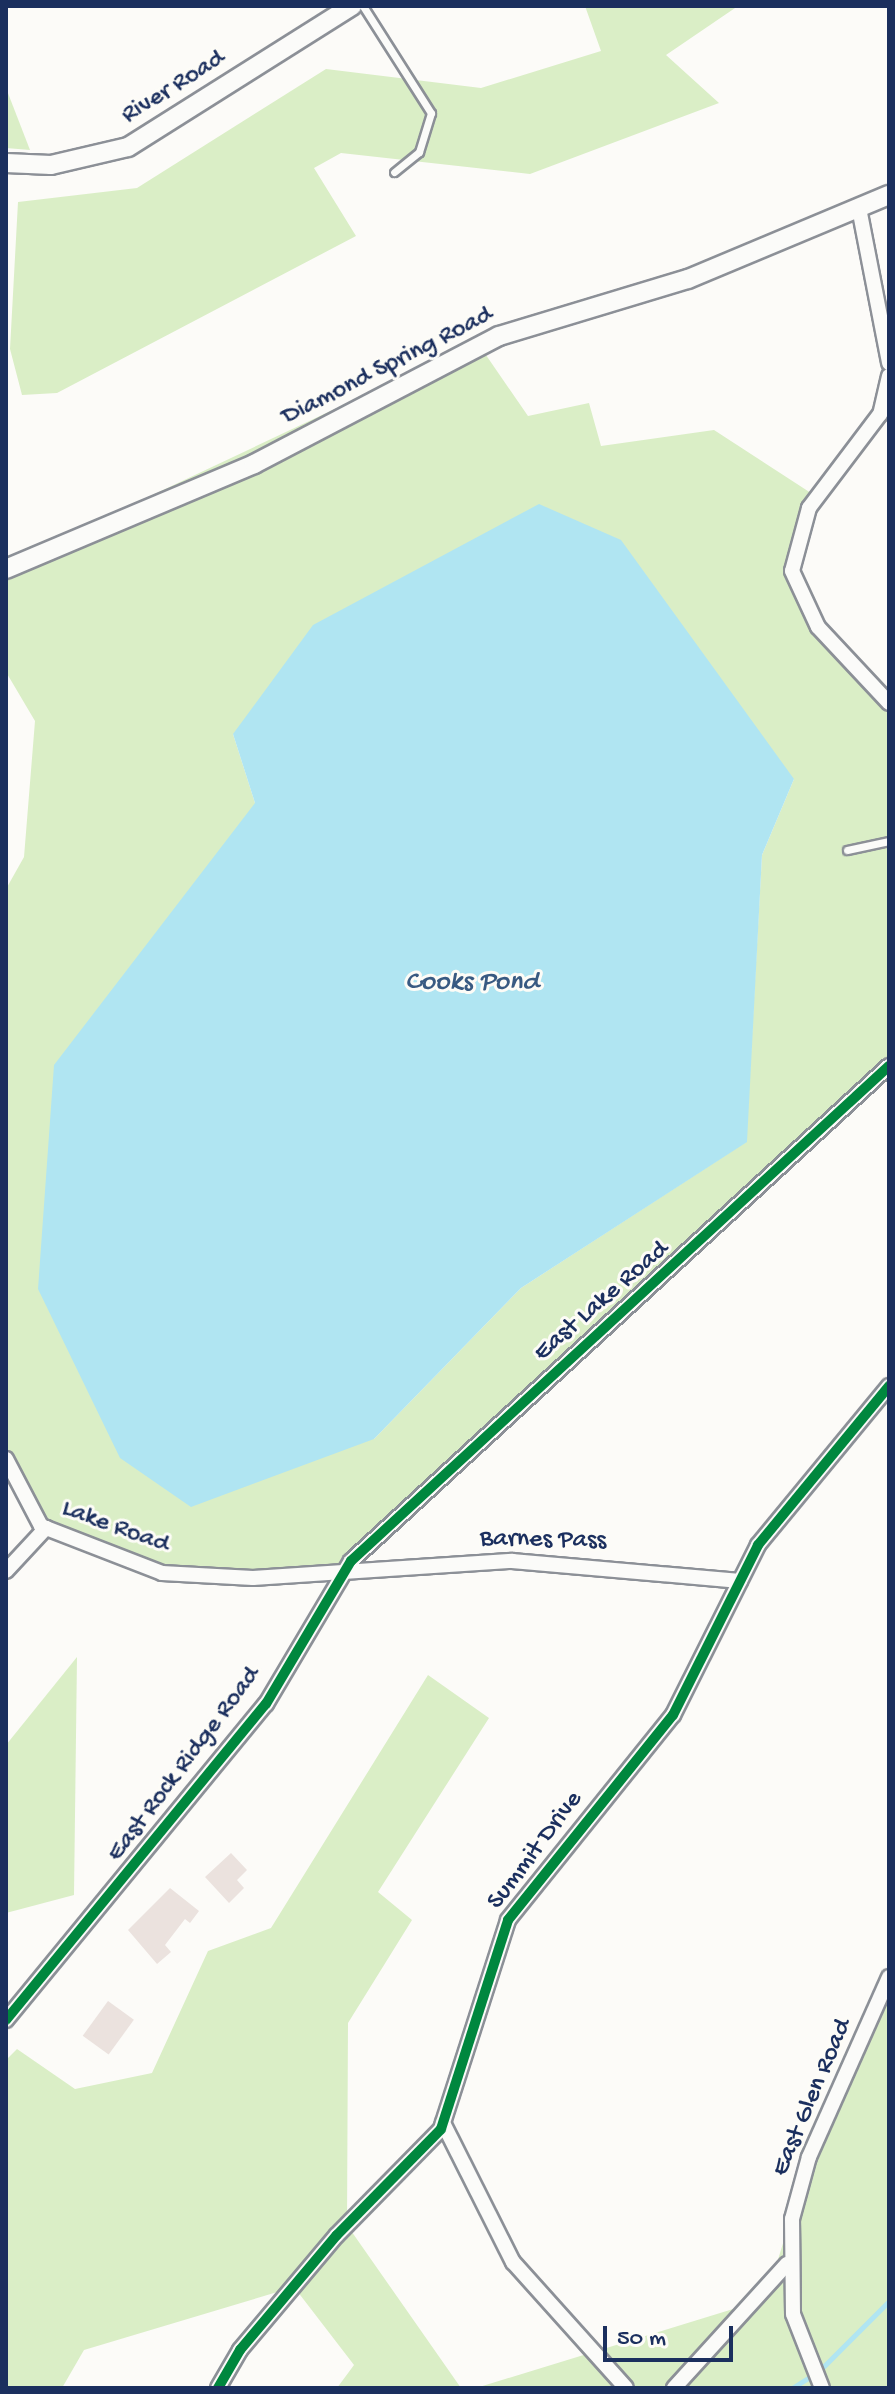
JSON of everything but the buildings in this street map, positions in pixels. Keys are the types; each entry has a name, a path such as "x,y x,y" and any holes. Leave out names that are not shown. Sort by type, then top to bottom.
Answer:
{"street":[{"name":"River Road","path":"6,163 51,165 128,147 352,6"},
{"name":"Diamond Spring Road","path":"6,569 254,464 499,336 688,279 889,195"},
{"path":"859,208 889,363"},
{"path":"889,376 888,395 809,508 792,571 818,627 889,703"},
{"name":"East Lake Road","path":"344,1571 889,1066"},
{"name":"Summit Drive","path":"218,2388 240,2350 337,2235 443,2123 493,1951 508,1920 673,1715 740,1581 798,1492 889,1386"},
{"name":"Lake Road","path":"6,1459 29,1515 46,1528 162,1573 253,1578 344,1571"},
{"path":"6,1571 46,1528"},
{"name":"Barnes Pass","path":"344,1571 512,1561 740,1581"},
{"name":"East Rock Ridge Road","path":"6,2020 109,1904 266,1704 344,1571"},
{"name":"East Glen Road","path":"787,2264 809,2157 889,1977"},
{"path":"443,2123 513,2262 626,2388"},
{"path":"787,2264 808,2367 822,2388"},
{"path":"674,2388 787,2264"}],"lane":[{"path":"363,6 431,113 419,152 394,172"},
{"path":"847,850 889,841"}],"green space":[{"path":"585,6 738,6 666,55 719,103 530,174 341,153 314,168 356,236 57,393 22,395 10,349 18,202 137,188 326,69 481,88 601,51"},
{"path":"6,88 30,150 6,148"},
{"path":"477,342 528,416 589,403 601,446 714,430 814,495 792,545 813,626 889,694 889,1062 332,1571 171,1578 36,1521 6,1448 6,889 24,857 35,721 6,672 6,564","holes":["233,734 794,779 762,855 746,1142 521,1288 374,1439 255,803"]},
{"path":"77,1657 74,1895 6,1913 6,1745"},
{"path":"428,1675 489,1718 378,1892 412,1920 348,2023 347,2225 461,2388 337,2388 354,2365 294,2287 84,2350 62,2388 6,2388 6,2060 17,2049 75,2089 152,2073 208,1951 271,1928"},
{"path":"889,1966 889,2388 476,2388 766,2299 823,2112"}],"water":[{"name":"Cooks Pond","path":"539,504 621,540 794,779 762,855 747,1142 521,1288 374,1439 191,1507 120,1458 38,1289 54,1065 255,803 233,734 313,625"}],"waterway":[{"path":"792,2388 818,2372 889,2301"}],"cycle path":[{"path":"6,2020 266,1704 351,1561 889,1066"},
{"path":"218,2388 240,2350 337,2235 441,2129 508,1920 673,1715 758,1545 889,1386"}]}
